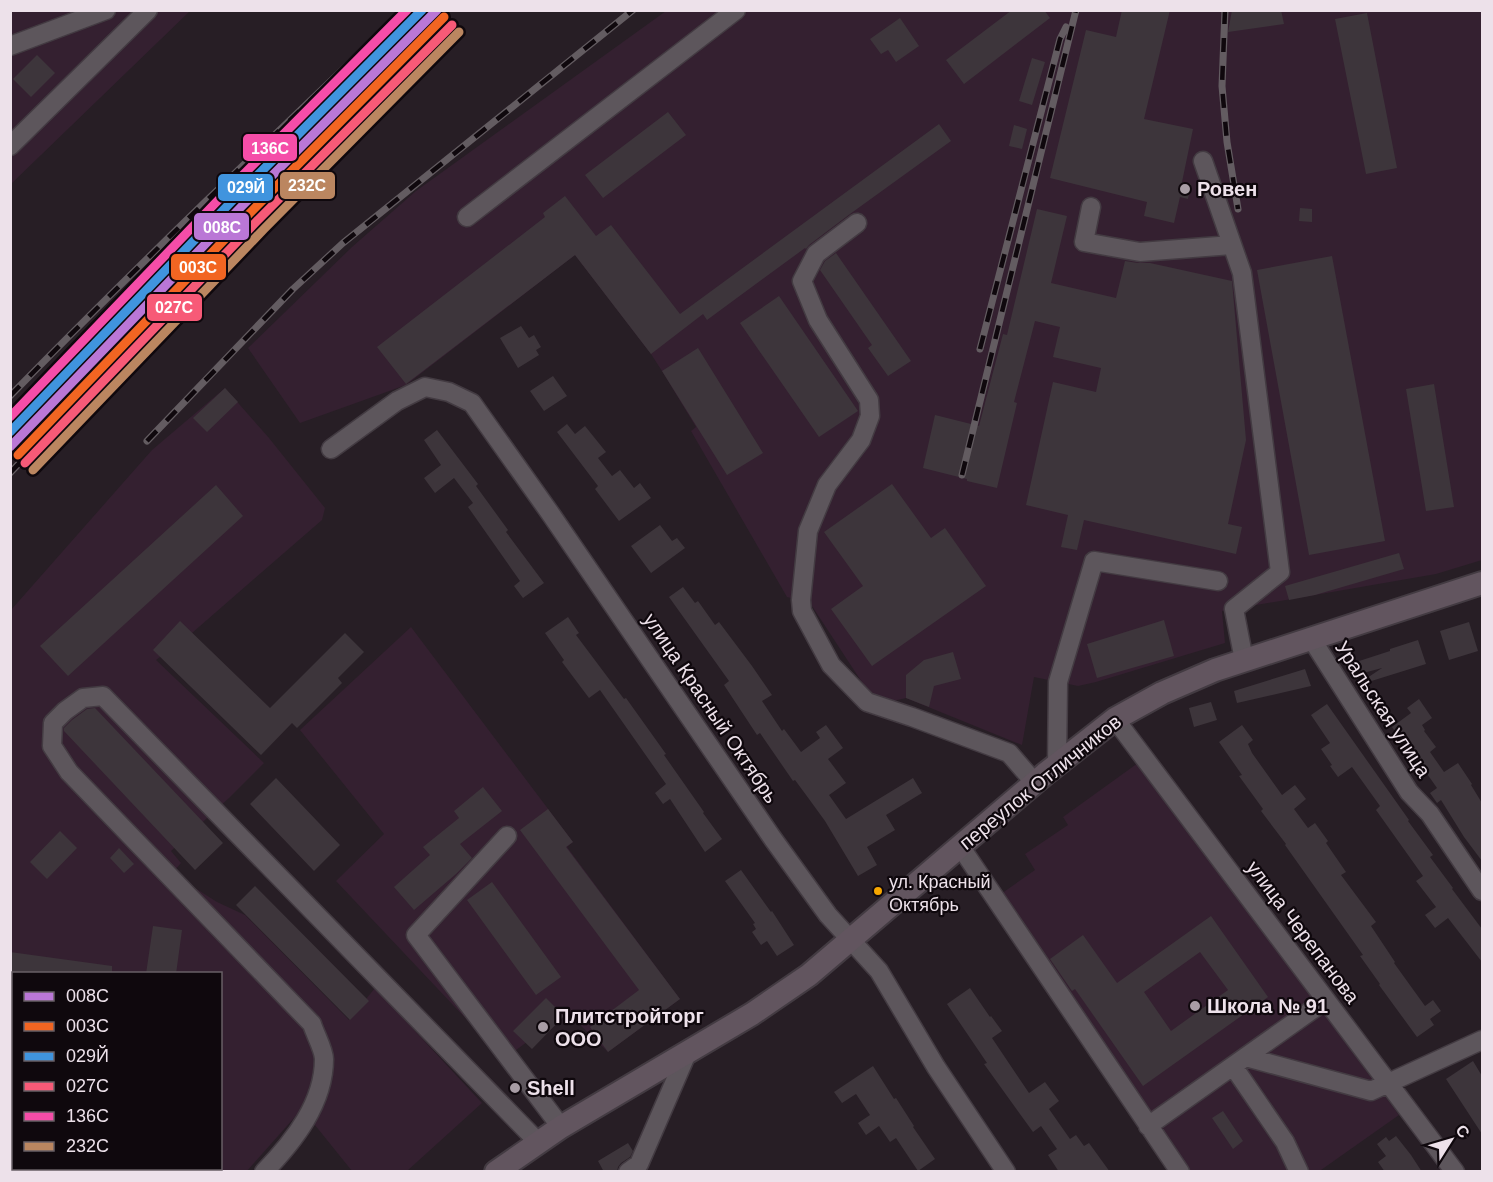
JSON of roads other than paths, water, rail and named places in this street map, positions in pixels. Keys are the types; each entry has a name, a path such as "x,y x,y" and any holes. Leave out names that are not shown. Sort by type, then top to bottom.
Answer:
{"main road":[{"name":"переулок Отличников","path":"496,1172 561,1127 752,1014 809,975 1057,764 1115,719 1162,693 1215,670 1482,583"}],"street":[{"path":"10,46 106,10"},
{"path":"10,146 148,10"},
{"path":"467,217 736,10"},
{"path":"1203,161 1242,273 1280,572 1234,609 1244,660"},
{"path":"1091,207 1084,242 1140,252 1232,245"},
{"path":"857,223 816,254 802,280 818,320 869,400 870,416 861,441 827,485 808,531 801,600 802,611 831,665 867,702 1009,753 1035,783"},
{"name":"улица Красный Октябрь","path":"331,449 396,401 425,387 450,392 472,403 550,513 772,839 828,915 879,971 936,1067 1006,1172"},
{"path":"1057,764 1059,682 1094,561 1218,580"},
{"name":"Уральская улица","path":"1311,638 1408,792 1430,814 1482,891"},
{"path":"264,1172 301,1129 319,1093 324,1057 312,1024 69,772 52,746 53,723 83,698 103,696 538,1142"},
{"name":"улица Черепанова","path":"1115,719 1455,1172"},
{"path":"507,836 416,935 561,1127"},
{"path":"960,846 1180,1172"},
{"path":"1148,1126 1326,1000"},
{"path":"1240,1061 1371,1091 1482,1040"},
{"path":"628,1172 639,1164 688,1051"},
{"path":"1240,1061 1286,1142 1299,1172"}],"railway":[{"path":"10,396 157,249 405,10"},
{"path":"147,441 293,289 343,243 633,10"},
{"path":"962,475 1076,10"},
{"path":"1225,10 1222,86 1227,142 1238,209"},
{"path":"980,349 1060,39 1066,27"},
{"path":"10,473 259,211"}],"place":[{"name":"Ровен","path":"1185,189"},
{"name":"ул. Красный Октябрь","path":"878,891"},
{"name":"Школа № 91","path":"1195,1006"},
{"name":"Плитстройторг ООО","path":"543,1027"},
{"name":"Shell","path":"515,1088"}]}
